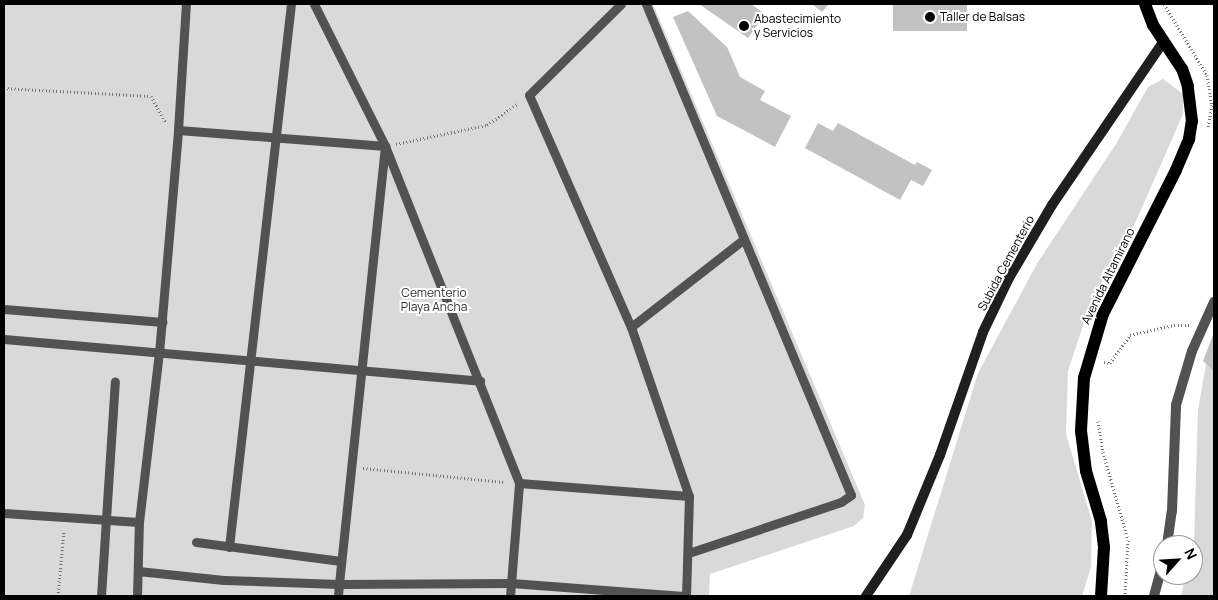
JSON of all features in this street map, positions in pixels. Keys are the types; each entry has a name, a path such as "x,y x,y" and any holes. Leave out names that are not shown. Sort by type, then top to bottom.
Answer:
{"main road":[{"name":"Avenida Altamirano","path":"1102,596 1104,547 1095,496 1082,451 1082,391 1103,314 1189,139 1191,104 1188,86 1182,69 1153,25 1146,4"}],"street":[{"name":"Subida Cementerio","path":"866,596 907,535 983,332 1009,278 1052,205 1164,41"},
{"path":"1168,535 1172,511 1176,404 1203,326 1214,302"}],"lane":[{"path":"137,596 139,522 162,322 178,130 186,4"},
{"path":"229,547 252,361 291,4"},
{"path":"314,4 386,146 519,483 510,596"},
{"path":"138,570 224,580 339,584 511,583 685,596 689,553 689,496 631,327 529,95 620,4"},
{"path":"646,4 851,494 841,502 689,553"},
{"path":"178,130 386,146"},
{"path":"338,596 386,146"},
{"path":"631,327 744,239"},
{"path":"4,309 162,322"},
{"path":"4,339 252,361 361,368 480,381"},
{"path":"100,596 115,381"},
{"path":"519,483 689,496"},
{"path":"4,513 66,519 139,522"},
{"path":"196,542 341,561"}],"path":[{"path":"1164,4 1207,75 1212,105 1206,134"},
{"path":"4,88 151,96 163,121 178,130"},
{"path":"386,146 487,126 529,95"},
{"path":"1101,361 1110,363 1130,335 1142,330 1174,325 1203,326"},
{"path":"1100,369 1103,354"},
{"path":"1098,416 1103,452 1128,540 1125,596"},
{"path":"351,467 519,483"},
{"path":"58,596 66,519"}],"green space":[{"name":"Cementerio Playa Ancha","path":"4,4 653,4 865,505 863,518 854,526 710,574 709,596 4,596"},
{"path":"1163,79 1183,94 1183,114 1133,228 1092,299 1068,371 1066,434 1092,521 1091,567 1082,596 909,596 978,373 1038,262 1116,144 1148,87"},
{"path":"1206,364 1214,372 1214,596 1181,596 1184,585 1203,585 1203,535 1194,535 1198,410"}],"building":[{"name":"Abastecimiento y Servicios","path":"699,4 751,4 765,14 748,38"},
{"path":"812,4 829,4 822,12"},
{"name":"Taller de Balsas","path":"893,4 967,4 967,31 893,31"},
{"path":"688,11 727,47 740,77 765,91 760,100 791,116 775,147 717,116 673,17"},
{"path":"818,123 833,131 838,123 915,165 917,162 932,170 923,186 911,180 900,200 805,148"},
{"path":"1214,332 1214,372 1203,361"}],"place":[{"name":"Taller de Balsas","path":"930,17"},
{"name":"Abastecimiento y Servicios","path":"744,26"}]}
